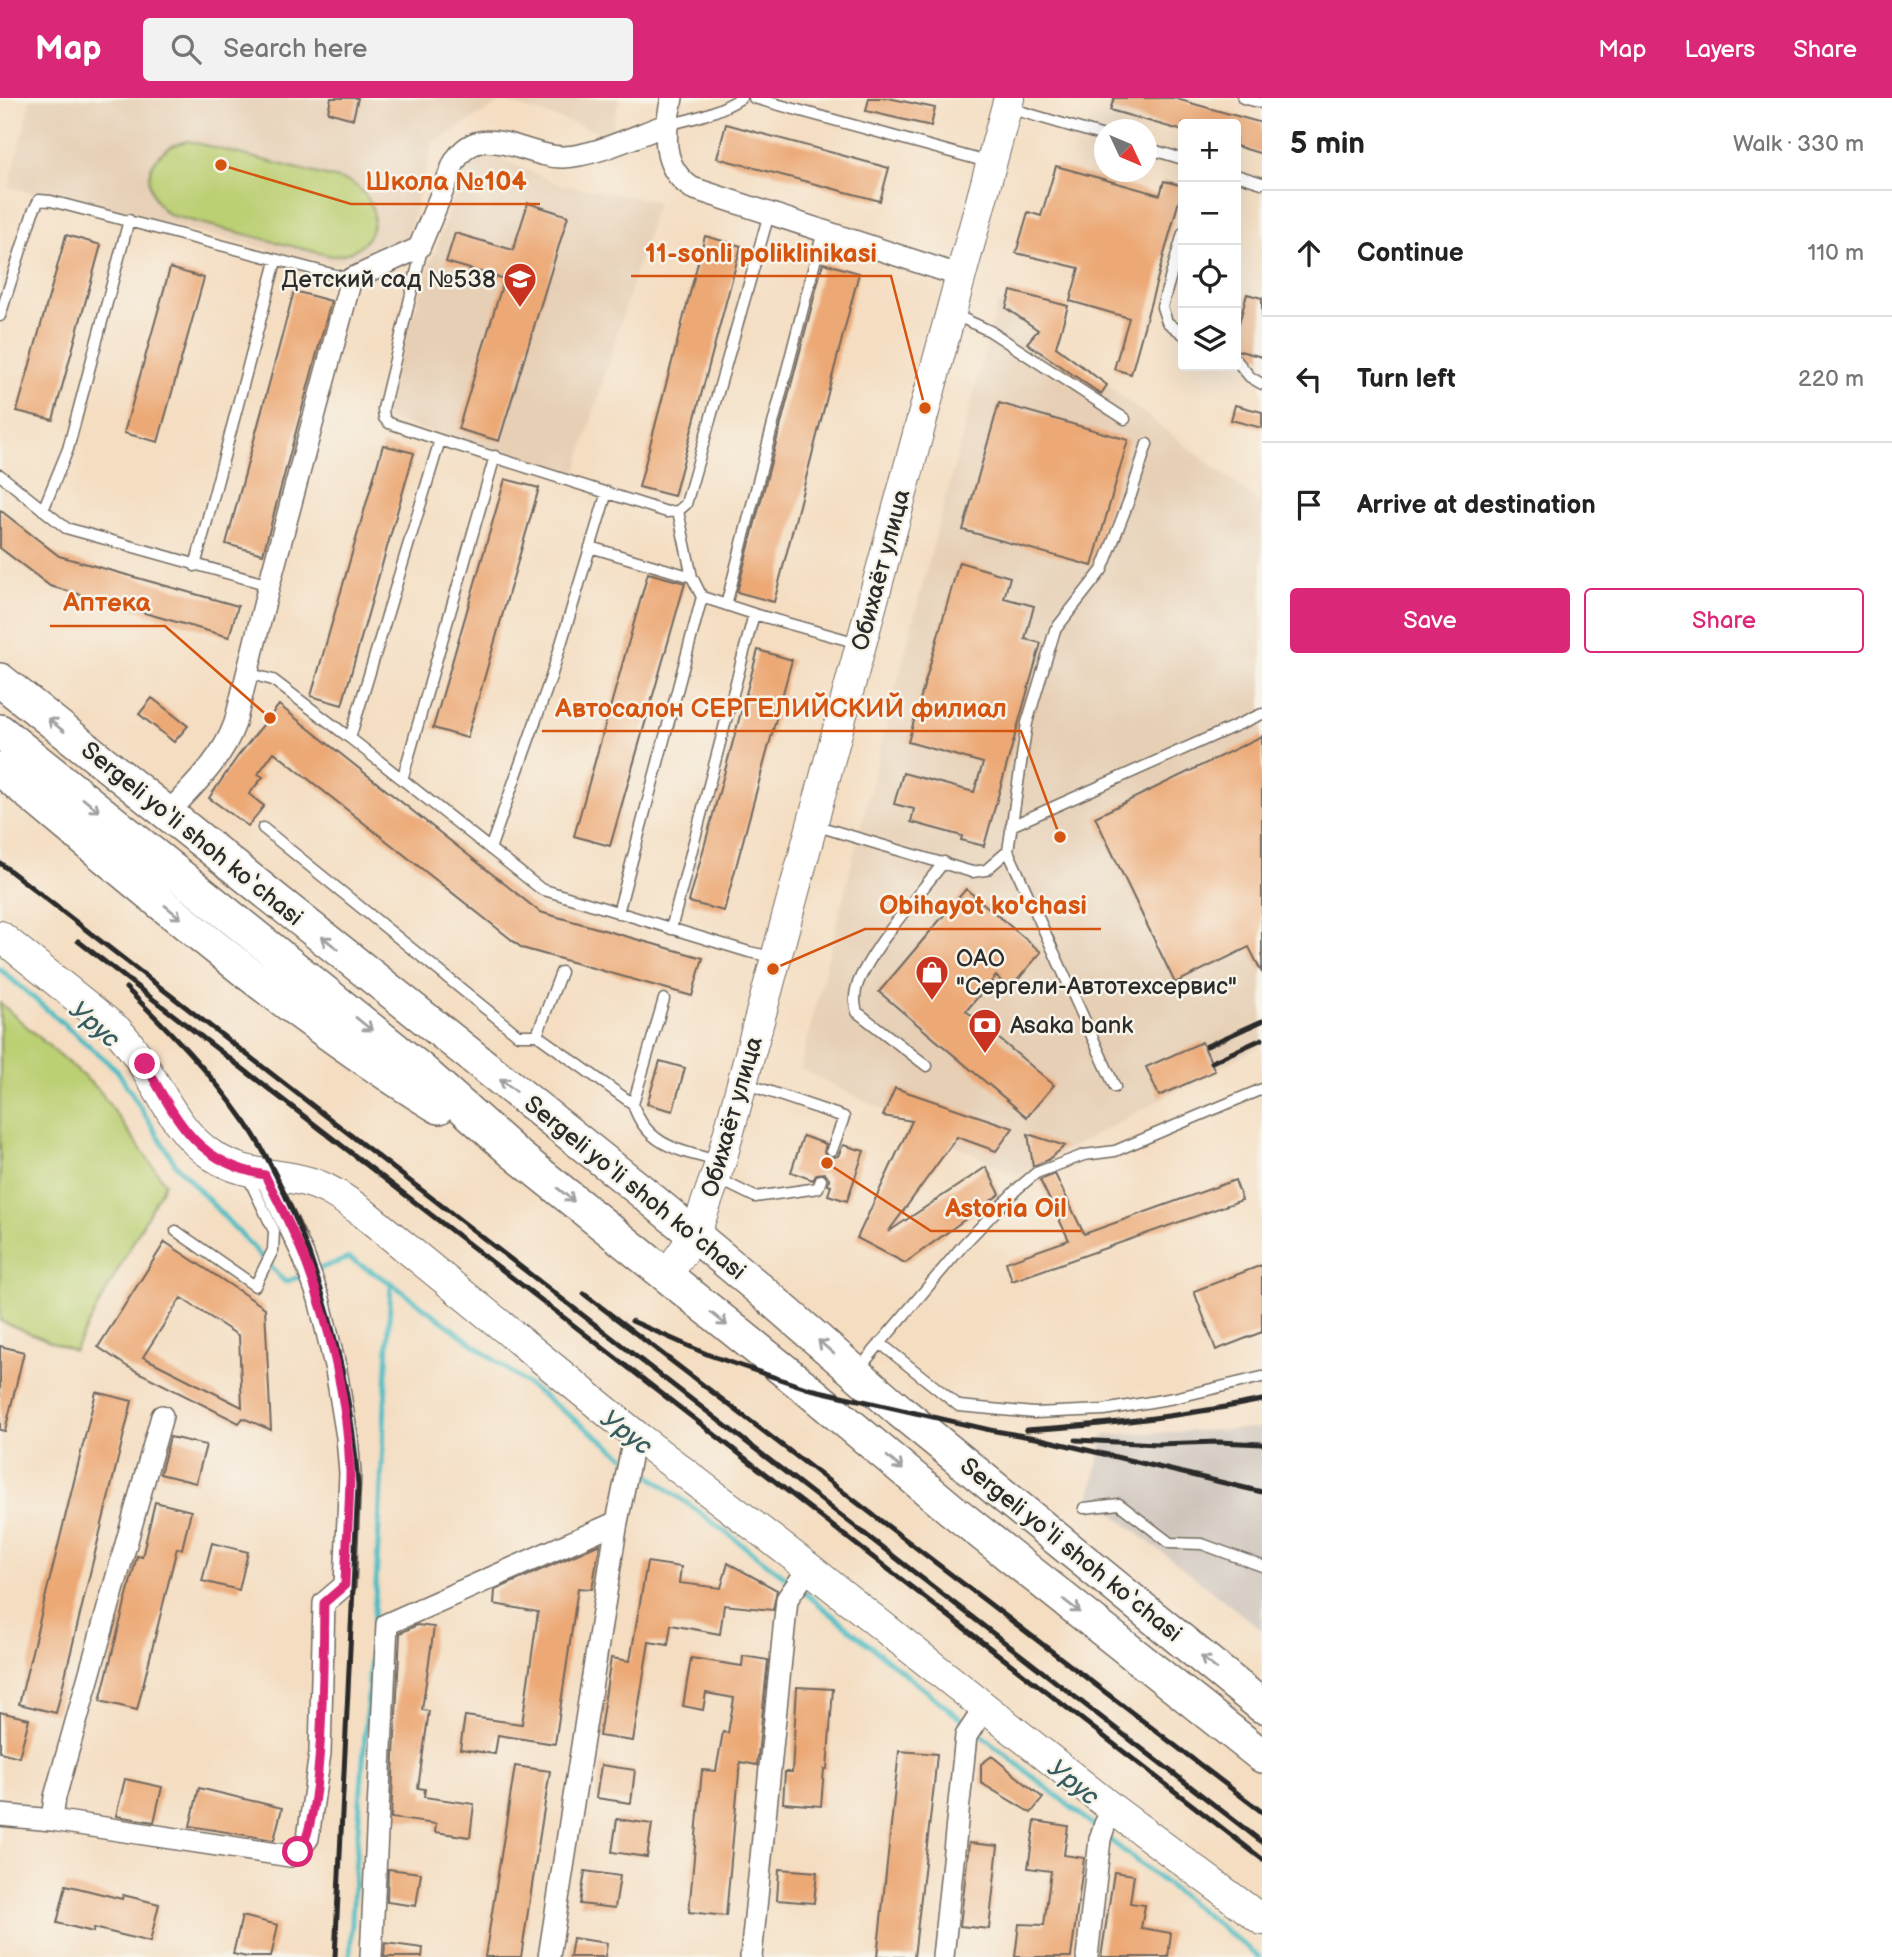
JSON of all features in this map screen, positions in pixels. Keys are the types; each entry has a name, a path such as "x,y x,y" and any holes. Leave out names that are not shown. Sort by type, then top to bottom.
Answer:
{"main road":[{"name":"Sergeli yo‘li shoh ko‘chasi","path":"0,680 695,1235 855,1373 1262,1706"},
{"name":"Sergeli yo‘li shoh ko‘chasi","path":"0,732 420,1069 513,1152 952,1510 1262,1756"},
{"path":"0,769 258,981 407,1088 513,1152"}],"street":[{"path":"672,98 666,125 670,167 683,182 701,192 961,276"},
{"name":"Обихаёт улица","path":"666,1276 695,1235 719,1170 1008,103"},
{"path":"167,814 215,761 227,743 235,723 351,279 411,254 419,248 454,163 462,152 473,144 496,142 561,158 584,154 666,125"},
{"path":"0,936 55,978 125,1038 145,1064 167,1104 194,1141 227,1164 255,1173 306,1181 345,1200 633,1453 809,1568 984,1709 1106,1825 1262,1920"},
{"path":"0,1815 52,1820 290,1856 298,1852 308,1838 320,1754 324,1603 345,1585 350,1473 340,1390 319,1299 303,1255 255,1173"},
{"path":"52,1820 55,1797 162,1416"},
{"path":"549,1957 617,1522 633,1453"},
{"path":"371,1957 387,1624 617,1522"},
{"path":"751,1957 787,1599 809,1568"},
{"path":"943,1957 966,1736 984,1709"},
{"path":"1087,1957 1106,1825"}],"lane":[{"path":"666,125 723,109 741,98"},
{"path":"754,98 992,163"},
{"path":"1243,98 1262,103"},
{"path":"1008,103 1094,133"},
{"path":"1157,151 1178,158"},
{"path":"1241,177 1262,183"},
{"path":"0,316 39,200 129,220 351,279"},
{"path":"424,240 383,409 384,418 389,423 440,440 667,512 678,511 686,504 769,214"},
{"path":"43,510 68,449 129,220"},
{"path":"726,605 823,231"},
{"path":"1178,330 1167,321 1162,307 1180,245"},
{"path":"195,566 276,261"},
{"path":"951,313 990,331 1125,419"},
{"path":"1241,366 1250,377 1262,384"},
{"path":"350,738 440,440"},
{"path":"1115,1087 1007,851 1027,723 1055,630 1102,570 1131,495 1147,443"},
{"path":"402,780 495,456"},
{"path":"0,475 66,528 269,585"},
{"path":"490,849 551,677 607,492"},
{"path":"618,913 702,597 692,577 678,511"},
{"path":"590,547 692,577"},
{"path":"702,597 861,644"},
{"path":"671,929 754,614"},
{"path":"247,673 273,680 541,889 749,952 776,957"},
{"path":"1011,826 1262,714"},
{"path":"812,825 972,872 986,870 1007,851"},
{"path":"263,828 518,1035 537,1034 633,1104"},
{"path":"927,1066 857,1012 854,1002 861,976 944,862"},
{"path":"537,1034 561,972"},
{"path":"664,999 633,1104 638,1119 651,1135 719,1170 755,1197 818,1188 821,1180"},
{"path":"743,1083 844,1117 832,1150"},
{"path":"855,1373 964,1244 1017,1189 1036,1174 1084,1155 1115,1151 1262,1089"},
{"path":"176,1231 255,1286 273,1250 274,1231 255,1173"},
{"path":"880,1343 959,1406 1034,1413 1104,1410 1174,1398 1262,1377"},
{"path":"1084,1508 1119,1504 1170,1543 1202,1544 1262,1566"}],"shaded area":[{"path":"31,98 620,98 610,135 503,101 433,143 406,242 334,264 9,187"},
{"name":"Детский сад №538","path":"484,152 559,184 657,201 575,475 378,416 462,174"},
{"path":"998,302 1262,504 1262,1045 1019,1176 800,1069 911,628"},
{"path":"1262,1428 1262,1630 1090,1496 1104,1435"}],"green space":[{"path":"188,141 350,182 363,192 374,215 368,238 347,253 331,256 169,215 152,193 150,171 163,152"},
{"path":"0,1003 99,1090 165,1183 74,1351 0,1321"}],"building":[{"path":"331,98 358,98 353,119 328,112"},
{"path":"869,98 888,98 935,108 931,126 866,111"},
{"path":"1114,98 1173,98 1262,123 1262,154 1241,148 1241,119 1178,119 1178,130 1157,124 1157,119 1141,119 1110,110"},
{"path":"726,124 889,168 880,201 717,158"},
{"path":"1056,166 1094,177 1094,182 1113,182 1160,195 1164,181 1178,185 1178,204 1131,374 1114,369 1129,318 1070,301 1079,268 1016,253 1028,212 1041,216"},
{"path":"528,203 568,216 499,441 458,429 504,279 446,262 455,233 513,250"},
{"path":"66,235 101,245 53,420 17,411"},
{"path":"705,236 741,246 674,496 639,487"},
{"path":"823,263 859,273 774,602 737,592"},
{"path":"170,268 204,278 158,442 124,433"},
{"path":"294,291 331,301 263,554 226,544"},
{"path":"1011,291 1068,306 1056,347 1107,385 1101,394 1027,343 1038,330 1006,308"},
{"path":"1247,294 1262,298 1262,357 1241,351 1241,316"},
{"path":"999,403 1128,440 1092,566 963,530"},
{"path":"1235,405 1262,412 1262,428 1231,420"},
{"path":"383,445 414,453 342,705 311,696"},
{"path":"505,479 539,488 467,738 433,728"},
{"path":"0,510 59,556 238,606 229,637 50,586 0,548"},
{"path":"959,562 1010,577 1004,598 1034,606 1025,639 1041,643 984,846 961,840 962,836 911,822 914,809 894,804 903,773 974,792 983,763 908,742"},
{"path":"648,573 685,583 610,846 574,836"},
{"path":"758,650 792,660 724,911 689,902"},
{"path":"152,698 188,726 174,742 139,714"},
{"path":"279,705 540,912 703,958 692,996 522,948 274,752 258,774 263,777 249,794 264,806 248,826 209,798"},
{"path":"1262,736 1262,973 1249,947 1175,983 1095,817"},
{"name":"ОАО \"Сергели-Автотехсервис\"","path":"966,889 1041,952 1010,989 996,976 966,1011 1054,1085 1027,1117 879,992"},
{"path":"1202,1042 1215,1071 1159,1096 1146,1067"},
{"path":"660,1061 685,1068 673,1111 647,1104"},
{"path":"895,1088 1013,1128 996,1151 957,1137 888,1232 986,1167 1000,1194 905,1263 857,1238 912,1121 883,1116"},
{"path":"1028,1134 1065,1146 1048,1160 1033,1166"},
{"path":"803,1136 826,1144 824,1152 830,1158 838,1156 843,1145 864,1151 847,1201 828,1195 831,1186 828,1185 829,1178 824,1173 817,1174 813,1180 791,1172"},
{"path":"1055,1174 1084,1234 1235,1180 1242,1200 1012,1281 1006,1262 1069,1240 1040,1180"},
{"path":"165,1242 265,1308 271,1430 243,1418 239,1423 128,1367 98,1347","holes":["181,1298 239,1336 242,1407 143,1357"]},
{"path":"1262,1265 1262,1332 1216,1350 1194,1291"},
{"path":"0,1346 24,1352 5,1431 0,1430"},
{"path":"96,1392 132,1401 56,1713 19,1704"},
{"path":"170,1437 206,1445 196,1483 160,1474"},
{"path":"155,1502 191,1511 182,1549 177,1548 137,1710 100,1701 137,1556 142,1557"},
{"path":"212,1543 248,1552 239,1590 202,1581"},
{"path":"600,1544 592,1589 578,1588 555,1744 498,1735 495,1754 460,1749 465,1716 522,1724 538,1612 494,1604 495,1590"},
{"path":"647,1562 681,1567 679,1583 721,1588 728,1563 777,1590 773,1610 724,1605 720,1634 671,1625 668,1645 649,1642 633,1741 599,1736 611,1658 630,1661"},
{"path":"417,1625 434,1627 422,1710 429,1711 418,1788 425,1789 424,1797 474,1804 470,1837 435,1832 436,1824 391,1818 400,1633"},
{"path":"743,1656 768,1660 757,1765 740,1762 726,1916 689,1912 702,1770 716,1771 723,1732 728,1733 734,1698 706,1693 703,1710 683,1706 691,1658 742,1666"},
{"path":"797,1687 833,1689 827,1769 824,1769 821,1806 783,1803 785,1772 792,1772"},
{"path":"0,1712 29,1719 19,1757 0,1752"},
{"path":"899,1751 937,1754 934,1785 914,1957 877,1957"},
{"path":"992,1756 1043,1798 1031,1813 981,1783 981,1764"},
{"path":"601,1765 635,1770 631,1803 596,1798"},
{"path":"515,1766 550,1771 521,1957 485,1957"},
{"path":"125,1779 162,1787 154,1822 116,1816"},
{"path":"199,1788 282,1808 274,1840 190,1826"},
{"path":"617,1819 652,1824 647,1857 612,1852"},
{"path":"1035,1821 1068,1826 1064,1855 1084,1858 1071,1957 1015,1957 1019,1924 1044,1925 1051,1871 1028,1868"},
{"path":"969,1843 998,1846 989,1929 960,1926"},
{"path":"388,1869 421,1873 416,1906 387,1902"},
{"path":"779,1869 817,1872 814,1903 777,1900"},
{"path":"585,1871 620,1876 615,1908 580,1904"},
{"path":"1114,1872 1134,1875 1130,1903 1145,1905 1141,1928 1171,1933 1168,1957 1101,1957"},
{"path":"66,1885 122,1899 123,1895 159,1904 150,1942 94,1928 93,1932 57,1923"},
{"path":"242,1916 278,1925 271,1957 233,1954"},
{"path":"573,1938 607,1943 605,1957 570,1957"},
{"path":"385,1943 423,1948 422,1957 384,1957"}],"waterway":[{"name":"Урус","path":"0,969 117,1070 176,1165 285,1282 304,1275"},
{"name":"Урус","path":"313,1271 349,1258 391,1283 625,1457"},
{"path":"350,1957 376,1585 391,1283"},
{"name":"Урус","path":"636,1465 793,1583"},
{"name":"Урус","path":"800,1589 967,1724"},
{"name":"Урус","path":"975,1730 1098,1829"},
{"name":"Урус","path":"1105,1836 1259,1957"}],"railway":[{"path":"0,863 1262,1842"},
{"path":"78,941 1262,1859"},
{"path":"126,988 204,1070 233,1105 261,1148 299,1227 339,1354 351,1419 358,1485 335,1957"},
{"path":"1207,1046 1262,1021"},
{"path":"1212,1062 1262,1039"},
{"path":"584,1294 1262,1812"},
{"path":"632,1321 709,1355 806,1388 1041,1439 1262,1492"},
{"path":"1026,1430 1145,1419 1262,1400"},
{"path":"1076,1440 1158,1444 1262,1444"}],"place":[{"name":"Школа №104","path":"221,165"},
{"name":"Детский сад №538","path":"520,309"},
{"name":"11-sonli poliklinikasi","path":"925,408"},
{"name":"Аптека","path":"270,718"},
{"name":"Автосалон СЕРГЕЛИЙСКИЙ филиал","path":"1060,837"},
{"name":"Obihayot ko'chasi","path":"773,969"},
{"name":"ОАО \"Сергели-Автотехсервис\"","path":"932,1002"},
{"name":"Asaka bank","path":"985,1055"},
{"name":"Astoria Oil","path":"827,1163"}],"route":[{"path":"145,1064 167,1104 201,1148 227,1164 265,1175 303,1255 319,1299 336,1370 350,1473 345,1585 324,1603 320,1754 308,1838 298,1852"}]}
